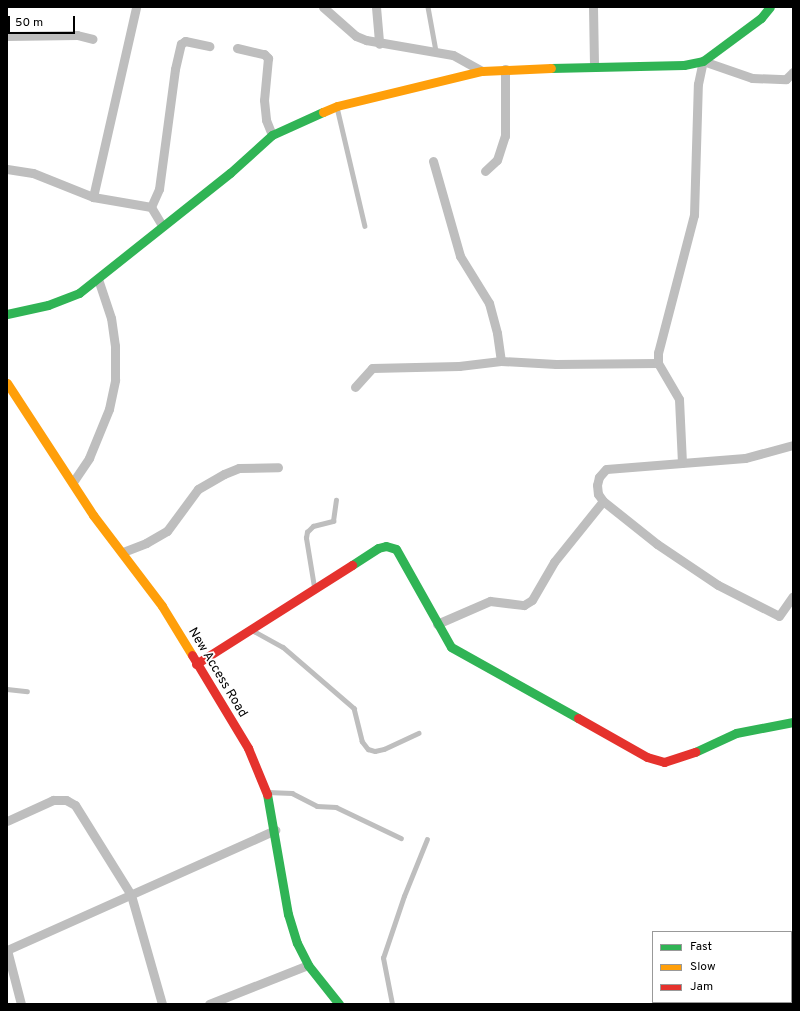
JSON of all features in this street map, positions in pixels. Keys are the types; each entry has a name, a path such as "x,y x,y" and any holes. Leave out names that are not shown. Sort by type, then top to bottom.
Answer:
{"street":[{"path":"93,197 136,7"},
{"path":"324,7 356,36 379,44 436,51 453,55 482,71"},
{"path":"376,7 379,44"},
{"path":"593,7 594,66"},
{"path":"7,314 64,300 79,293 98,279 162,225 230,173 272,135 337,106 482,71 594,66 684,65 703,61 761,18 770,7"},
{"path":"7,36 77,35 93,39"},
{"path":"151,207 159,188 180,44 185,41 209,46"},
{"path":"237,48 264,54 268,58 264,100 266,120 272,135"},
{"path":"703,61 752,78 786,80 793,72"},
{"path":"682,463 679,399 658,363 658,353 694,215 697,96 703,61"},
{"path":"485,171 497,160 505,136 505,69"},
{"path":"433,161 460,256 489,303 497,333 501,361"},
{"path":"7,169 33,173 93,197 151,207 162,225"},
{"path":"73,482 92,451 109,408 115,380 115,346 111,318 98,279"},
{"path":"355,387 372,368 459,366 501,361 556,364 658,363"},
{"name":"New Access Road","path":"7,383 73,482 93,515 123,552 162,606 248,748 267,792 275,830 288,914 308,965 339,1004"},
{"path":"793,445 745,458 606,469 599,477 597,485 598,494 603,501 657,544 718,585 771,614 779,616 784,612 793,596"},
{"path":"123,552 146,543 167,531 198,489 224,474 239,468 278,467"},
{"path":"437,624 490,601 524,605 532,600 554,562 603,501"},
{"path":"196,664 378,548 386,546 396,548 451,647 467,658 489,667 647,757 664,762 682,758 736,733 793,722"},
{"path":"7,821 53,800 66,800 75,805 131,895 162,1004"},
{"path":"22,1004 7,950 275,830"},
{"path":"209,1004 308,965"}],"lane":[{"path":"428,7 436,51"},
{"path":"337,106 365,226"},
{"path":"314,589 306,538 308,532 313,526 333,522 336,500"},
{"path":"250,630 283,647 354,708 362,741 368,749 384,749 418,733"},
{"path":"7,689 27,691"},
{"path":"267,792 292,794 317,806 336,807 401,838"},
{"path":"392,1004 383,958 394,922 427,839"}],"traffic: fast":[{"path":"551,68 684,65 703,61 761,18 770,7"},
{"path":"7,314 48,305 79,293 230,173 272,135 323,112"},
{"path":"352,565 378,548 386,546 396,549 451,647 578,718"},
{"path":"695,752 736,733 793,722"},
{"path":"267,794 288,914 297,943 308,965 339,1004"}],"traffic: slow":[{"path":"323,112 337,106 482,71 551,68"},
{"path":"7,383 93,515 162,606 192,655"}],"traffic: jam":[{"path":"196,664 352,565"},
{"path":"192,655 248,748 267,794"},
{"path":"578,718 647,757 664,762 695,752"}]}
